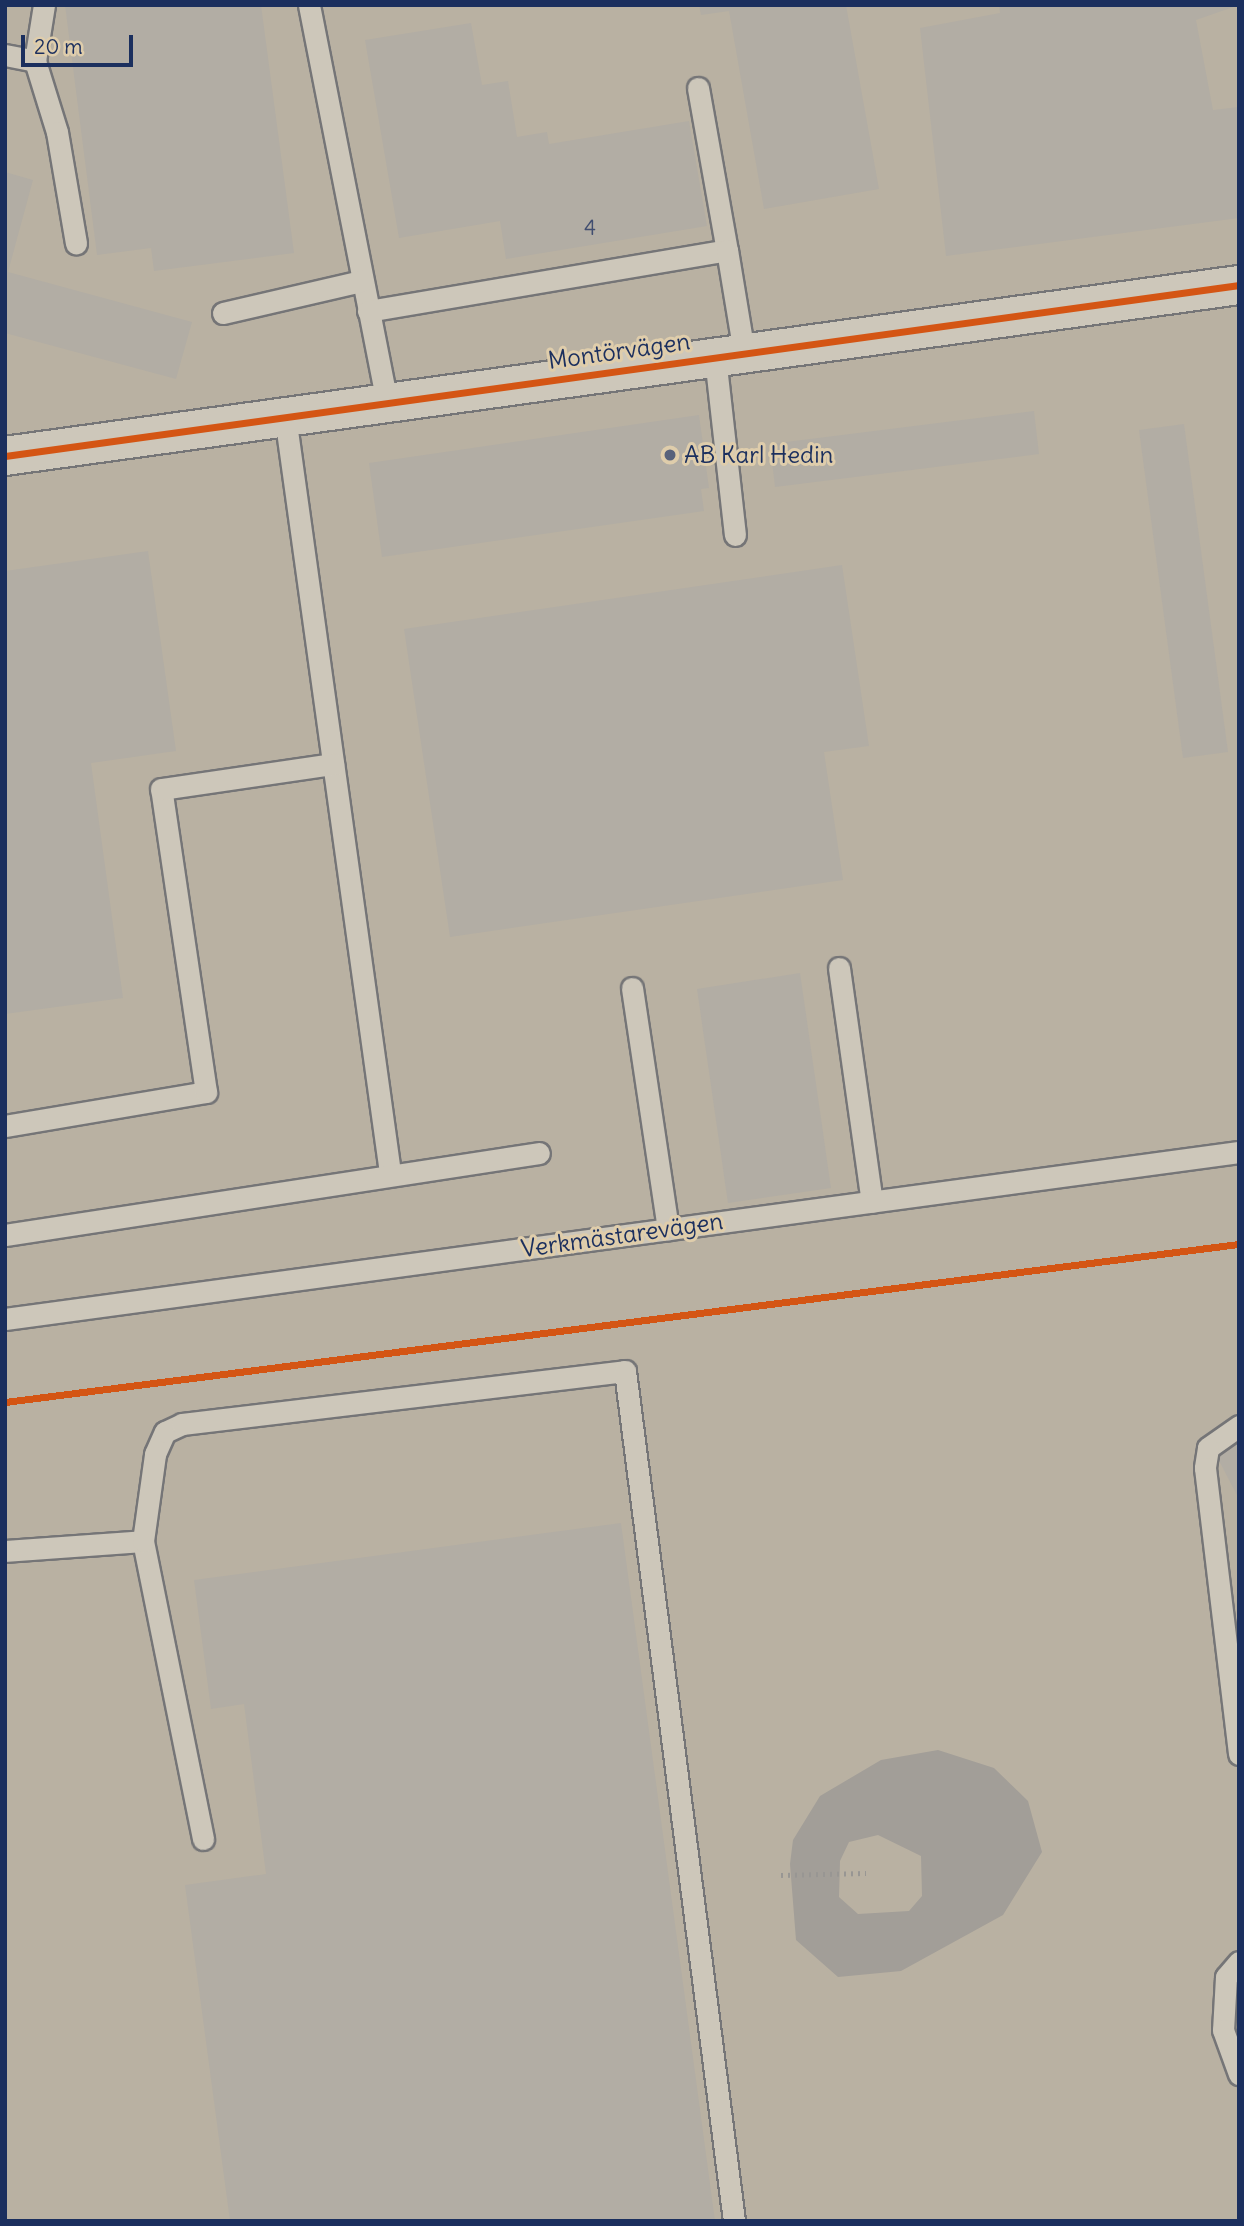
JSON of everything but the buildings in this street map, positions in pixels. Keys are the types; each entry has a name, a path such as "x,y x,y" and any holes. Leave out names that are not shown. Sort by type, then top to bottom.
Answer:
{"street":[{"name":"Montörvägen","path":"5,456 1239,285"}],"lane":[{"path":"44,5 35,61 57,132 76,243"},
{"path":"309,5 387,402"},
{"path":"5,55 35,61"},
{"path":"698,88 727,250 735,535"},
{"path":"368,311 727,250"},
{"path":"223,313 362,281"},
{"path":"285,416 390,1173"},
{"path":"5,1126 206,1092 161,789 332,764"},
{"path":"839,968 872,1202"},
{"path":"632,988 668,1229"},
{"name":"Verkmästarevägen","path":"5,1319 1239,1152"},
{"path":"5,1235 390,1173 538,1153"},
{"path":"203,1839 143,1541 155,1454 165,1432 182,1424 625,1371 734,2221"},
{"path":"1239,1426 1208,1448 1205,1468 1239,1754"},
{"path":"5,1551 143,1541"},
{"path":"1239,1962 1226,1977 1223,2030 1239,2074"}],"path":[{"path":"780,1875 866,1873"}],"shaded area":[{"path":"5,5 1239,5 1239,2221 5,2221"},
{"path":"938,1750 994,1768 1028,1801 1042,1852 1003,1915 901,1971 838,1977 796,1940 790,1864 793,1840 820,1796 881,1760","holes":["878,1835 921,1856 922,1896 909,1911 858,1914 839,1897 840,1861 849,1842"]}],"cycle path":[{"path":"5,456 1239,285"},
{"path":"5,1402 1239,1244"}],"place":[{"name":"AB Karl Hedin","path":"670,455"}]}
